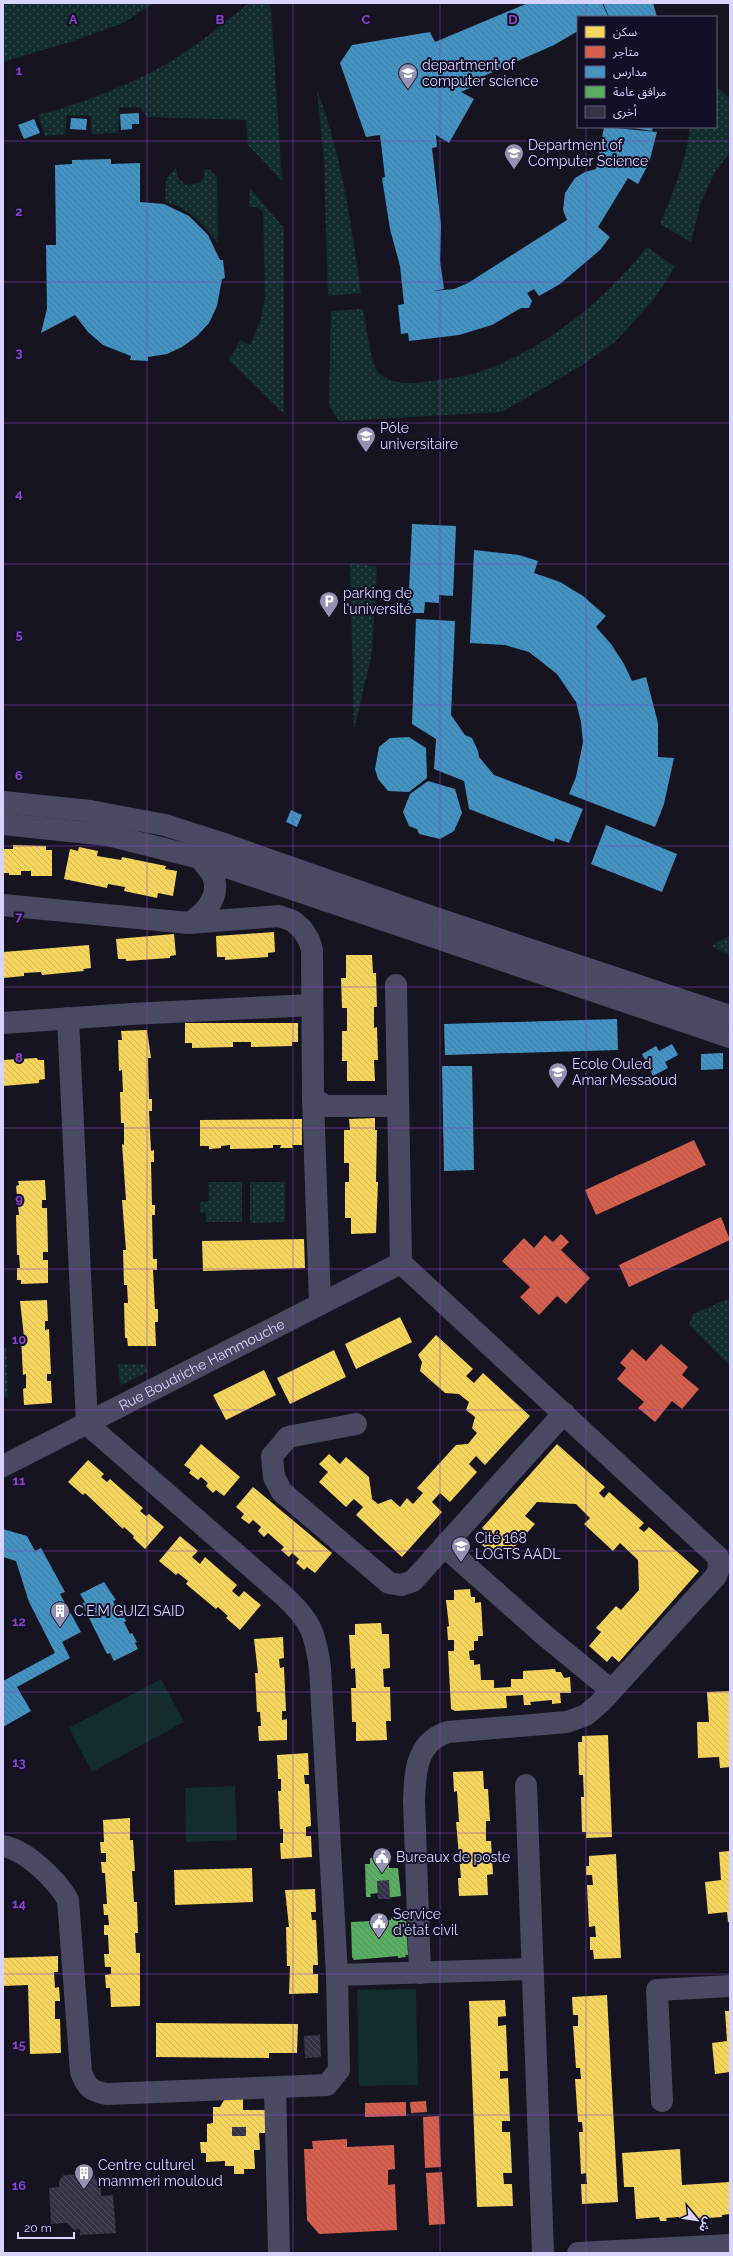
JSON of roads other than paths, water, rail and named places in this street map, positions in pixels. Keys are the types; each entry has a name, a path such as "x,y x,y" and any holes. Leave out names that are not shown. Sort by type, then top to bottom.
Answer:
{"street":[{"path":"3,802 83,810 165,826 730,1016"},
{"path":"3,824 108,835 200,858 730,1037"},
{"path":"200,858 213,877 222,905"},
{"path":"3,905 189,923 222,905 228,887 240,878 252,875"},
{"path":"189,923 199,917 212,899 222,905 279,916 293,921 302,929 309,940 312,950 313,1098 320,1304"},
{"path":"396,985 401,1263 564,1413 724,1569 593,1709 573,1721 448,1732 432,1739 424,1748 415,1777 414,1801 420,1973"},
{"path":"3,1023 68,1018 312,1005"},
{"path":"3,1846 14,1848 28,1856 63,1891 68,1900 81,2072 86,2086 93,2092 107,2094 327,2085 339,2070 336,1975 320,1668 314,1634 303,1614 283,1595 87,1424 68,1018"},
{"path":"313,1098 326,1106 397,1106"},
{"name":"Rue Boudriche Hammouche","path":"3,1466 401,1263"},
{"path":"356,1424 288,1437 272,1456 274,1477 282,1492 389,1583 401,1585 413,1581 564,1413"},
{"path":"444,1546 543,1634 611,1690"},
{"path":"526,1785 543,2253"},
{"path":"336,1975 532,1969"},
{"path":"662,2101 657,1990 730,1986"},
{"path":"275,2088 279,2253"},
{"path":"589,2253 730,2245"}],"place":[{"name":"department of computer science","path":"408,90"},
{"name":"Department of Computer Science","path":"514,170"},
{"name":"Pôle universitaire","path":"366,453"},
{"name":"parking de l'université","path":"329,618"},
{"name":"Ecole Ouled Amar Messaoud","path":"558,1089"},
{"name":"Cité 168 LOGTS AADL","path":"461,1563"},
{"name":"C.E.M GUIZI SAID","path":"60,1628"},
{"name":"Bureaux de poste","path":"382,1874"},
{"name":"Service d'état civil","path":"379,1939"},
{"name":"Centre culturel mammeri mouloud","path":"84,2190"}]}
